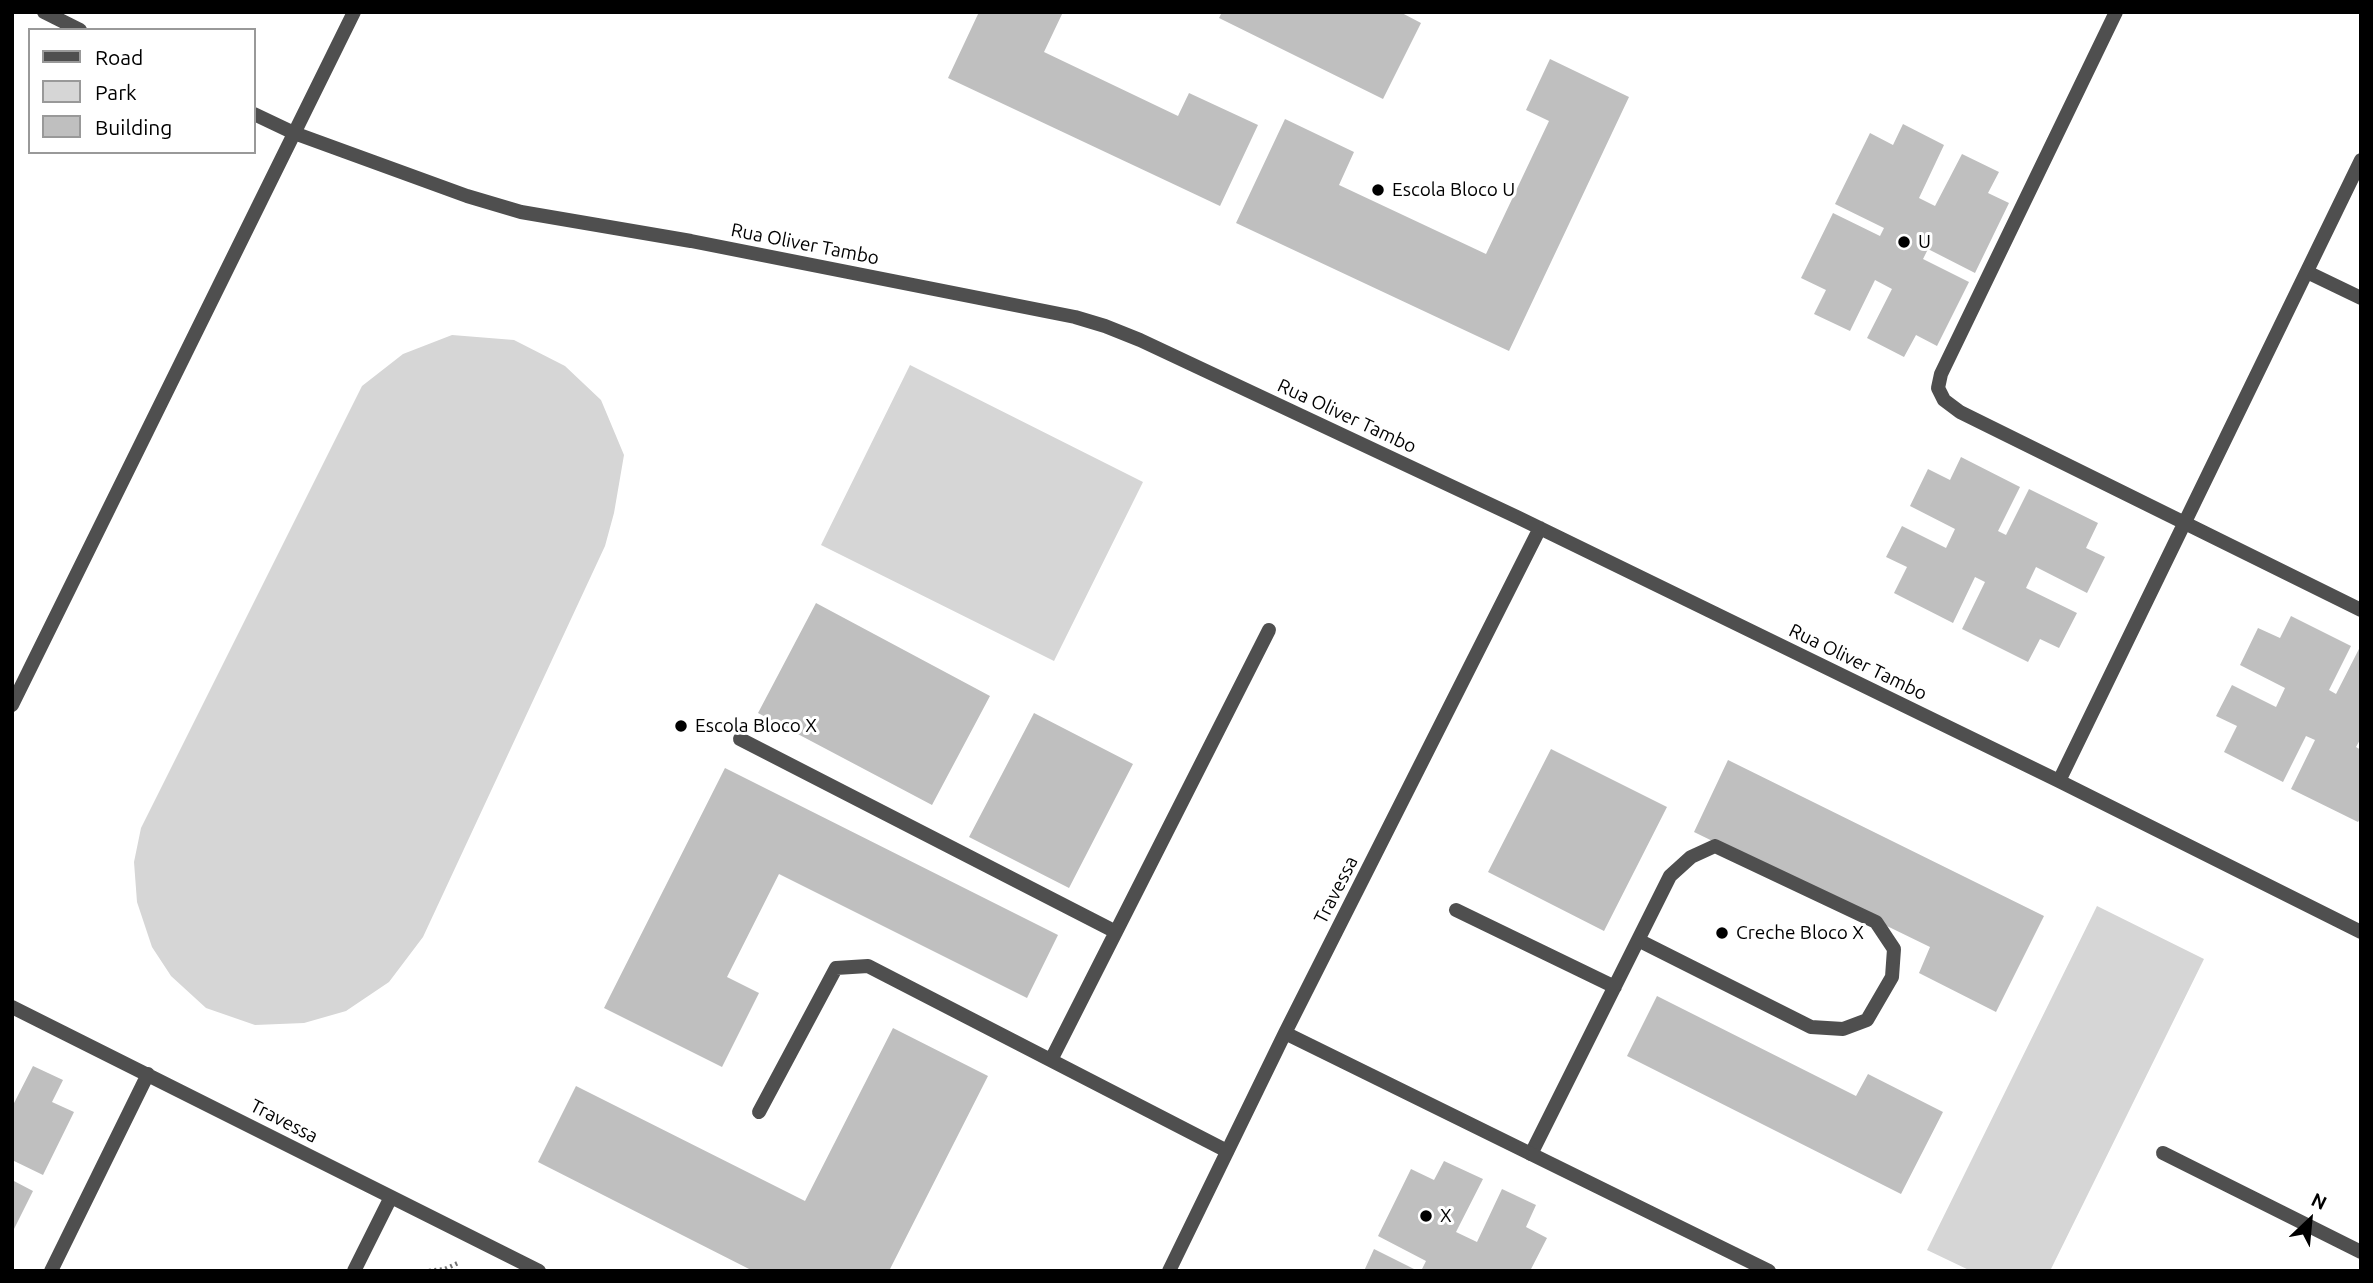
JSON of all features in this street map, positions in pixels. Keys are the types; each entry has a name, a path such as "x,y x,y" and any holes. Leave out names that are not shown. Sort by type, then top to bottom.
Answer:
{"street":[{"path":"44,12 76,28"},
{"path":"12,705 355,12"},
{"path":"2116,12 1941,374 1938,387 1944,400 1960,412 2361,611"},
{"name":"Rua Oliver Tambo","path":"256,115 294,133 467,196 521,212 691,241 1075,317 1105,326 1540,528 2059,781 2361,932"},
{"path":"2059,781 2361,160"},
{"path":"2307,272 2361,298"},
{"name":"Travessa","path":"1169,1271 1285,1033 1540,528"},
{"path":"1051,1060 1269,630"},
{"path":"740,739 1116,932"},
{"path":"1531,1154 1615,987 1638,940 1670,876 1691,857 1715,846 1876,922 1894,949 1892,977 1867,1020 1843,1030 1811,1027 1638,940"},
{"path":"1456,910 1615,987"},
{"path":"759,1112 836,968 868,966 1227,1151"},
{"name":"Travessa","path":"12,1007 539,1271"},
{"path":"1285,1033 1769,1271"},
{"path":"51,1271 148,1074"},
{"path":"2163,1153 2361,1252"},
{"path":"354,1271 391,1197"}],"green space":[{"path":"452,335 514,340 565,366 601,400 624,455 605,546 423,937 389,982 346,1011 304,1023 255,1025 206,1008 171,976 152,947 137,902 134,862 141,828 362,386 403,354"},
{"path":"910,365 1143,482 1054,661 821,545"},
{"path":"2097,906 2204,959 2050,1271 1971,1271 1927,1250"}],"building":[{"path":"979,12 1063,12 1044,52 1178,116 1189,93 1258,125 1220,206 948,78"},
{"path":"1222,12 1400,12 1421,23 1383,99 1219,18"},
{"path":"1550,59 1629,97 1509,351 1236,223 1285,119 1354,152 1339,185 1486,254 1549,121 1526,110"},
{"name":"U","path":"1903,124 1944,145 1919,198 1935,206 1962,154 1999,172 1988,193 2009,203 1975,273 1928,249 1923,259 1969,282 1937,346 1916,335 1904,357 1867,338 1892,289 1875,280 1850,331 1814,314 1826,290 1801,278 1833,213 1880,236 1884,228 1835,204 1870,133 1893,145"},
{"path":"1961,457 2020,487 1998,531 2006,535 2029,489 2098,523 2086,548 2105,557 2087,593 2036,567 2026,588 2077,613 2059,648 2040,639 2028,662 1962,629 1985,582 1975,577 1953,623 1894,593 1907,567 1886,557 1902,526 1946,548 1955,529 1910,506 1928,469 1950,480"},
{"path":"816,603 990,696 932,805 758,713"},
{"path":"2291,616 2351,646 2329,690 2336,694 2361,645 2361,738 2356,747 2361,750 2361,817 2358,822 2291,789 2315,740 2306,736 2283,782 2224,752 2237,726 2216,716 2232,685 2276,707 2285,688 2240,665 2258,628 2280,638"},
{"path":"1034,713 1133,764 1069,888 969,837"},
{"path":"1551,749 1667,807 1604,931 1488,872"},
{"path":"1728,760 2044,916 1996,1012 1919,973 1930,947 1694,832"},
{"path":"725,768 1058,935 1027,998 779,874 727,977 759,993 722,1067 604,1008"},
{"path":"1657,996 1856,1096 1868,1074 1943,1112 1901,1194 1627,1056"},
{"path":"893,1028 988,1076 889,1271 753,1271 538,1162 576,1086 805,1201"},
{"path":"33,1066 63,1080 52,1102 74,1112 43,1175 12,1160 12,1107"},
{"name":"X","path":"1444,1161 1483,1179 1456,1232 1477,1242 1502,1189 1536,1205 1526,1227 1547,1238 1530,1271 1421,1271 1426,1261 1378,1236 1411,1169 1434,1180"},
{"path":"12,1180 33,1191 12,1233"},
{"name":"X","path":"1374,1249 1418,1271 1364,1271"}],"place":[{"name":"Escola Bloco U","path":"1378,190"},
{"name":"U","path":"1904,242"},
{"name":"Escola Bloco X","path":"681,726"},
{"name":"Creche Bloco X","path":"1722,933"},
{"name":"X","path":"1426,1216"}]}
